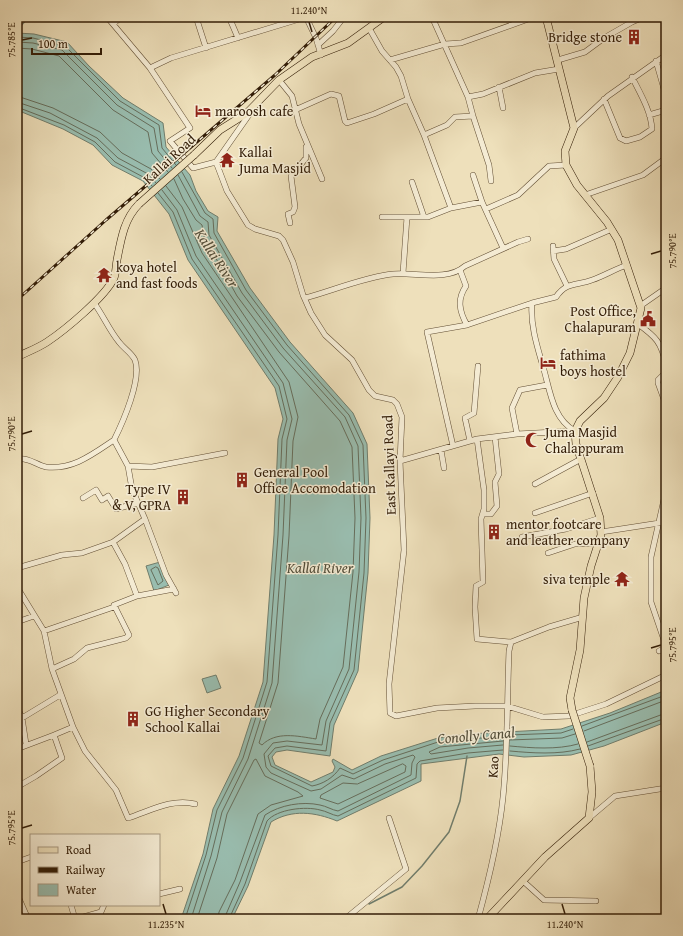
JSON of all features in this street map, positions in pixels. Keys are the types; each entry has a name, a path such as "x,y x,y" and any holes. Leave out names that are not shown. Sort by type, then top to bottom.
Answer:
{"main road":[{"name":"Kallai Road","path":"17,357 47,342 94,303 114,278 121,237 131,212 139,204 220,130 247,113 279,80 312,57 348,43 384,17"},
{"path":"487,919 545,857 589,818 592,792 590,766 570,713 570,698 580,650 587,580 601,532 600,518 580,458 576,444 575,431 580,421 604,398 618,377 630,353 641,308 618,240 612,229 577,185 566,164 565,151 574,128 546,17"}],"street":[{"path":"107,17 150,68 190,128 170,141 193,168 216,162 254,106"},
{"path":"113,24 121,17"},
{"path":"196,17 206,48"},
{"path":"229,17 238,38"},
{"path":"150,68 171,58 306,17 321,54"},
{"path":"318,45 344,17"},
{"path":"432,17 468,97 488,165 491,181"},
{"path":"390,60 445,44 461,43 534,17"},
{"path":"558,60 585,52 631,19 644,17"},
{"path":"369,28 382,51 401,76 408,99 424,135 451,208"},
{"path":"574,128 604,99 632,77 666,55"},
{"path":"656,61 666,96"},
{"path":"468,97 498,88 535,73 559,69"},
{"path":"604,99 620,138 626,141 640,137 652,129 649,115 632,77"},
{"path":"279,80 292,96 306,144 322,179"},
{"path":"498,88 503,108"},
{"path":"295,110 331,94 335,94 339,96 345,121 347,123 374,114 408,99"},
{"path":"649,115 666,110"},
{"path":"424,135 448,125 455,117 473,116"},
{"path":"290,223 288,214 293,212 295,207 291,176 306,158 306,144"},
{"path":"585,195 643,175 666,158"},
{"name":"East Kallayi Road","path":"216,162 227,191 248,225 255,229 279,236 283,240 293,262 304,298 311,313 325,335 352,360 369,390 375,396 393,400 397,404 402,416 400,462 404,550 390,684 390,713 396,716 437,708 507,706 543,717 570,713 606,704 666,675"},
{"path":"486,209 518,195 549,166 566,164"},
{"path":"473,175 482,202 503,248"},
{"path":"412,182 424,217"},
{"path":"382,217 424,217 451,208 482,202"},
{"path":"403,274 407,217"},
{"path":"567,286 557,268 553,249 566,249 612,229"},
{"path":"304,298 382,275 434,275 450,273 460,270 465,266 503,248 528,239"},
{"path":"453,446 427,332 468,325 556,296 561,289 567,286 588,282 627,265"},
{"path":"460,270 466,286 461,293 459,305 462,316 468,325"},
{"path":"641,308 643,304 666,288"},
{"path":"17,459 23,458 46,466 66,466 87,459 114,440 120,428 136,380 135,362 131,354 119,342 94,303"},
{"path":"532,303 532,318 536,343 547,385 559,414 567,427 575,431"},
{"path":"638,324 651,333 664,346 666,364"},
{"path":"470,441 465,418 474,413 478,366"},
{"path":"666,372 658,380 658,383 666,405"},
{"path":"517,434 512,408 520,390 547,385"},
{"path":"400,462 477,439 517,434 575,431"},
{"path":"483,514 491,514 497,506 495,482 499,474 495,437"},
{"path":"477,439 484,490 482,519 484,570 483,582 476,586 475,607 478,639 511,642 549,627 583,617"},
{"path":"44,631 114,607 114,605 136,596 175,591 166,575 132,489 128,466 114,440"},
{"path":"441,450 444,468"},
{"path":"128,466 152,468 225,453"},
{"path":"536,484 580,458"},
{"path":"83,498 96,490 102,500 108,496 116,509 138,503"},
{"path":"535,513 593,494"},
{"path":"658,651 666,647 651,602 651,557 660,523 665,495"},
{"path":"522,537 566,529 600,518"},
{"path":"17,568 62,555 82,553 113,542 145,519"},
{"path":"601,532 666,522"},
{"path":"113,542 125,564 136,596"},
{"path":"548,553 575,544 597,543"},
{"path":"17,587 44,631 52,669 60,695 73,727 85,751 116,790 128,818 170,803 183,801 194,804"},
{"path":"52,669 74,659 87,648 126,638 129,635 114,607"},
{"path":"17,622 34,616"},
{"name":"Kao","path":"478,919 498,834 508,733 507,706 509,651 511,642"},
{"path":"22,718 60,695"},
{"path":"17,707 22,718 26,744"},
{"path":"17,749 26,744 73,727"},
{"path":"17,787 62,758 54,735"},
{"path":"589,818 616,796 666,788"},
{"path":"344,919 406,870 390,818"},
{"path":"17,862 30,857"},
{"path":"523,880 544,900 596,901"},
{"path":"160,894 180,889"},
{"path":"17,894 28,919"},
{"path":"71,906 75,919 101,912 104,906"}],"water":[{"name":"Kallai River","path":"17,33 34,34 67,42 89,66 123,98 163,123 166,147 190,175 196,191 208,211 218,217 217,231 250,288 290,342 353,413 367,444 370,518 368,573 358,671 334,725 330,756 287,750 276,752 272,757 275,765 311,782 333,772 335,767 332,761 333,759 352,770 381,756 438,738 469,734 561,729 610,713 666,690 666,722 604,746 571,755 524,757 499,754 421,764 421,781 337,821 304,813 287,815 279,818 271,822 248,886 232,919 181,919 203,854 213,809 239,756 263,682 274,535 278,439 283,419 275,388 188,260 169,214 143,181 112,165 93,145 63,129 17,110"},
{"path":"160,562 169,585 154,591 146,566"},
{"path":"216,675 221,688 207,693 202,679"}],"waterway":[{"path":"17,30 29,17"},
{"path":"369,904 402,887 422,866 449,832 460,801 467,756"}],"railway":[{"path":"17,300 106,220 275,75 336,17"}],"place":[{"name":"Bridge stone","path":"634,37"},
{"name":"maroosh cafe","path":"203,111"},
{"name":"Kallai Juma Masjid","path":"227,160"},
{"name":"koya hotel and fast foods","path":"104,275"},
{"name":"Post Office, Chalapuram","path":"648,319"},
{"name":"fathima boys hostel","path":"548,363"},
{"name":"Juma Masjid Chalappuram","path":"533,440"},
{"name":"General Pool Office Accomodation","path":"242,480"},
{"name":"Type IV & V, GPRA","path":"183,497"},
{"name":"mentor footcare and leather company","path":"494,532"},
{"name":"siva temple","path":"622,579"},
{"name":"GG Higher Secondary School Kallai","path":"133,719"}],"water label":[{"name":"Conolly Canal","path":"476,735"}]}
